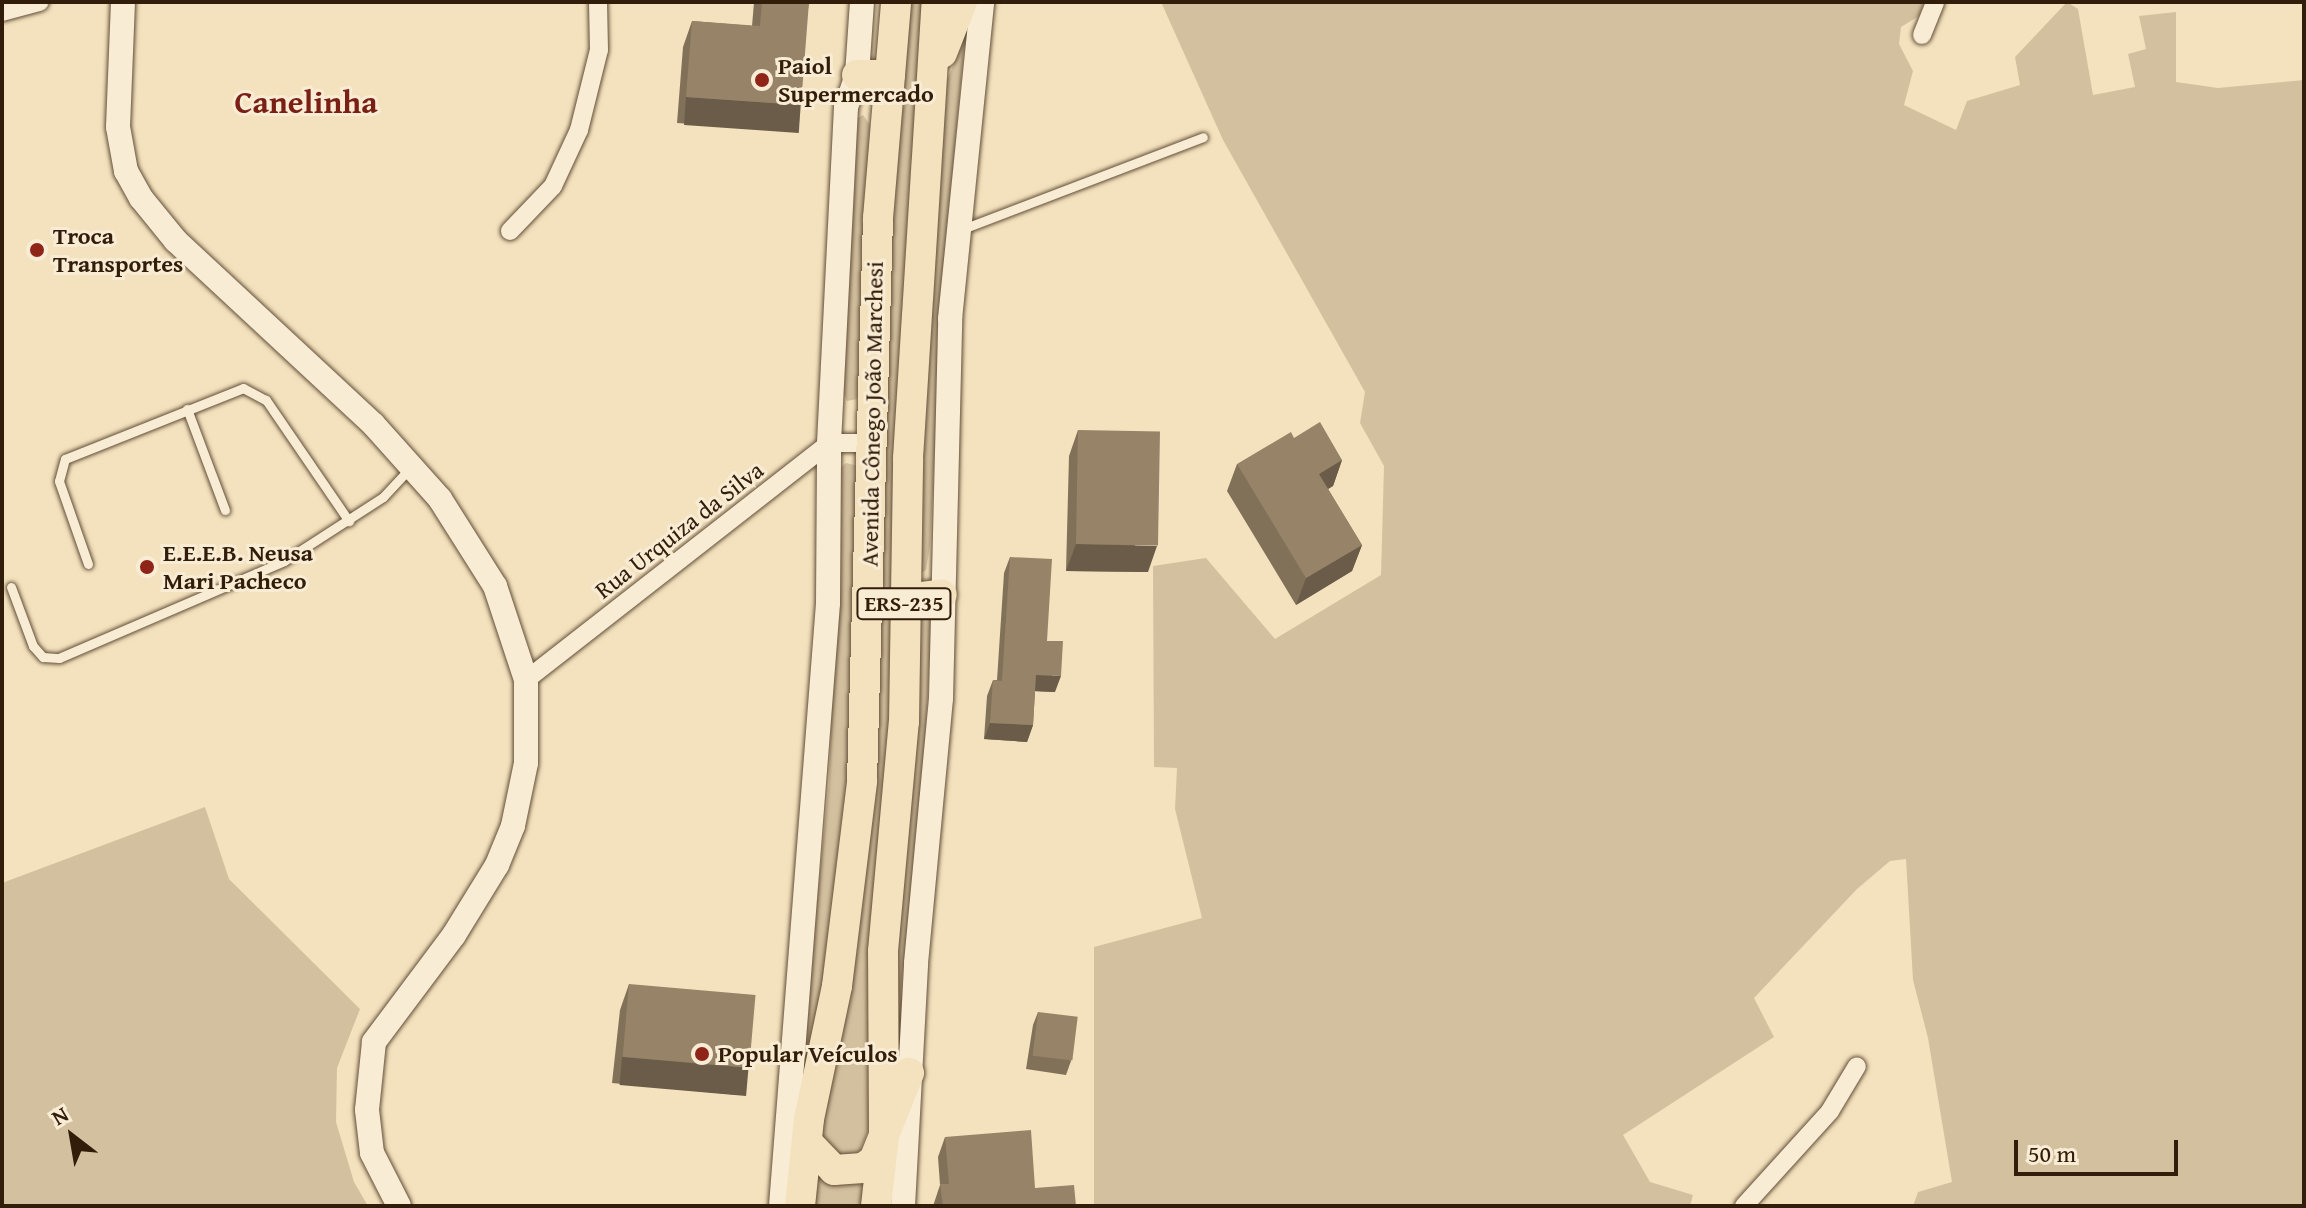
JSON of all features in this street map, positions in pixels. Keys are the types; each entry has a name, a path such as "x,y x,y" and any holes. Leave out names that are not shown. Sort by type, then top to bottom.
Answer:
{"main road":[{"name":"Avenida Cônego João Marchesi","path":"800,1206 809,1144 809,1119 837,986 862,781 878,218 896,2"},
{"name":"Avenida Cônego João Marchesi","path":"876,1206 884,1136 880,1026 904,722 904,599 930,84 937,2"},
{"path":"930,84 962,2"},
{"path":"857,75 890,75"},
{"path":"904,599 942,594"},
{"path":"809,1144 824,1164 847,1172 874,1160 909,1073"}],"street":[{"path":"2,12 40,2"},
{"path":"123,2 118,127 126,171 141,198 176,241 412,466 483,564 507,614 526,680 526,763 513,826 497,865 454,935 374,1042 367,1110 372,1153 399,1206"},
{"path":"510,231 553,186 579,130 599,50 598,2"},
{"name":"Avenida Cônego João Marchesi","path":"781,1206 828,603 829,443 846,107 857,75 862,2"},
{"path":"903,1206 909,1073 941,698 942,594 957,231 982,2"},
{"path":"1922,35 1935,2"},
{"path":"829,443 871,443"},
{"name":"Rua Urquiza da Silva","path":"526,680 829,443"},
{"path":"1744,1206 1830,1111 1857,1066"}],"lane":[{"path":"957,231 1203,137"},
{"path":"88,564 59,481 65,459 243,388 257,391 349,521"},
{"path":"187,409 225,510"},
{"path":"11,587 33,646 43,657 59,658 284,561 383,497 412,466"}],"shaded area":[{"path":"910,2 926,2 886,859 868,1010 873,1117 860,1151 840,1158 820,1137"},
{"path":"1161,2 1924,2 1919,16 1901,27 1899,44 1913,71 1904,105 1956,130 1967,101 2020,85 2015,57 2067,2 2078,9 2093,95 2135,87 2128,54 2146,49 2139,16 2176,12 2176,82 2218,88 2304,80 2304,1206 1913,1206 1918,1192 1952,1182 1928,1038 1913,980 1906,859 1890,861 1857,889 1754,998 1774,1037 1623,1135 1650,1182 1693,1195 1690,1206 1094,1206 1094,947 1202,918 1175,809 1177,768 1154,767 1153,566 1206,558 1275,639 1381,575 1384,466 1360,423 1365,392 1223,140"},
{"path":"965,37 943,282 930,546 926,570 921,573 920,353 946,83"},
{"path":"863,115 870,125 859,391 857,399 847,401 842,391 856,119"},
{"path":"846,463 859,466 853,731 825,988 803,1094 798,1092 829,783 840,468"},
{"path":"933,609 918,858 895,1029 911,614"},
{"path":"205,807 229,879 360,1009 337,1068 336,1122 354,1182 368,1206 2,1206 2,883"},
{"path":"813,1177 842,1185 862,1181 863,1206 812,1206"}],"building":[{"path":"762,2 809,2 801,105 686,97 692,21 760,26"},
{"path":"1320,422 1342,460 1319,474 1362,545 1306,578 1237,464 1291,432 1294,438"},
{"path":"1078,430 1160,431 1158,545 1076,544"},
{"path":"1010,557 1052,559 1047,641 1063,641 1061,676 1036,675 1033,725 990,723 993,680 1002,681"},
{"path":"629,984 756,995 749,1068 623,1057"},
{"path":"1038,1012 1078,1017 1072,1061 1033,1056"},
{"path":"1031,1130 1035,1188 1074,1185 1076,1206 943,1206 940,1184 949,1184 945,1137"}],"place":[{"name":"Paiol Supermercado","path":"762,80"},
{"name":"Troca Transportes","path":"37,250"},
{"name":"E.E.E.B. Neusa Mari Pacheco","path":"147,567"},
{"name":"Popular Veículos","path":"702,1054"}],"district":[{"name":"Canelinha","path":"306,102"}]}
